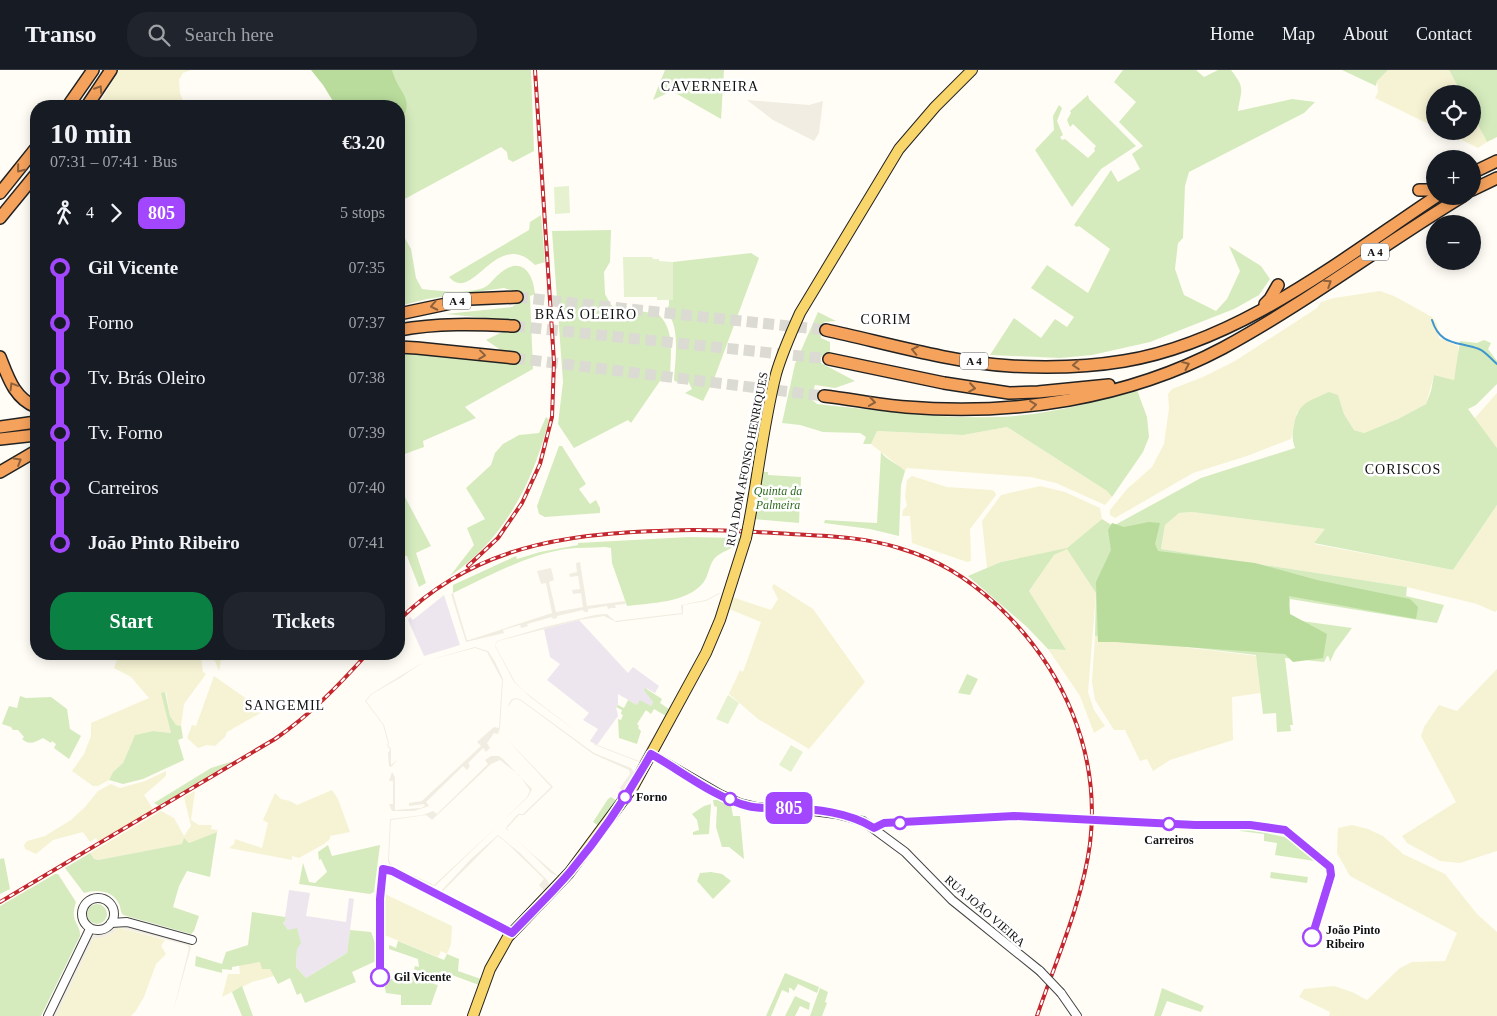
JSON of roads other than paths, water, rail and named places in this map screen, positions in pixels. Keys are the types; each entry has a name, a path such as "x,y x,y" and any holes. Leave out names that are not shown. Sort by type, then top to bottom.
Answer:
{"highway":[{"path":"72,100 93,70"},
{"path":"91,100 111,70"},
{"path":"0,193 30,156"},
{"path":"1481,169 1497,161"},
{"path":"1481,186 1497,178"},
{"path":"0,218 30,181"},
{"path":"1419,190 1426,190"},
{"path":"0,228 16,207 14,200"},
{"name":"A 4","path":"826,330 962,359 1011,366 1073,366 1125,361 1196,341 1284,298 1426,203"},
{"name":"A 4","path":"824,396 923,408 1015,407 1098,394 1140,382 1173,370 1222,348 1287,309 1449,205"},
{"path":"1239,321 1270,300 1278,285"},
{"name":"A 4","path":"405,313 470,299 517,298"},
{"name":"A 4","path":"405,329 439,325 479,324 514,326"},
{"path":"405,347 514,358"},
{"path":"0,357 12,387 23,399 30,403"},
{"name":"A 4","path":"829,360 944,383 1009,392 1066,390 1140,382"},
{"path":"0,427 30,423"},
{"path":"0,439 30,436"},
{"path":"0,472 30,454"}],"main road":[{"name":"RUA DOM AFONSO HENRIQUES","path":"472,1016 490,969 506,941 583,855 633,787 706,653 720,620 747,533 764,429 776,373 800,313 899,149 972,70"}],"street":[{"name":"RUA JOÃO VIEIRA","path":"651,754 720,794 740,803 757,807 797,808 836,814 863,821 905,852 952,900 1040,971 1061,993 1076,1016"},
{"path":"127,922 114,913 110,903 101,898 86,902 81,911 81,916 86,926 90,929 99,930 111,923 127,922 192,940"},
{"path":"111,923 114,913"},
{"path":"48,1016 90,929"}],"waterway":[{"path":"1432,320 1435,328 1445,338 1481,350 1497,364"}],"tunnel":[{"path":"517,297 826,330"},
{"path":"514,326 829,359"},
{"path":"514,358 824,396"}],"railway":[{"path":"468,566 498,538 522,503 540,464 552,417 554,362 535,70"},
{"path":"405,615 431,593 464,572 499,556 536,545 574,538 652,531 705,530 754,532 819,535 873,541 927,558 963,578 997,605 1020,629 1041,656 1058,684 1072,713 1083,744 1089,777 1092,810 1090,844 1086,866 1075,910 1037,1016"},
{"path":"0,902 275,739 324,699 362,660"}],"place":[{"name":"Forno","path":"625,797"},
{"name":"Carreiros","path":"1169,824"},
{"name":"João Pinto Ribeiro","path":"1312,937"},
{"name":"Gil Vicente","path":"380,977"}],"district":[{"name":"CAVERNEIRA","path":"710,86"},
{"name":"BRÁS OLEIRO","path":"586,314"},
{"name":"CORIM","path":"886,319"},
{"name":"CORISCOS","path":"1403,469"},
{"name":"SANGEMIL","path":"285,705"}],"park label":[{"name":"Quinta da Palmeira","path":"778,498"}]}
